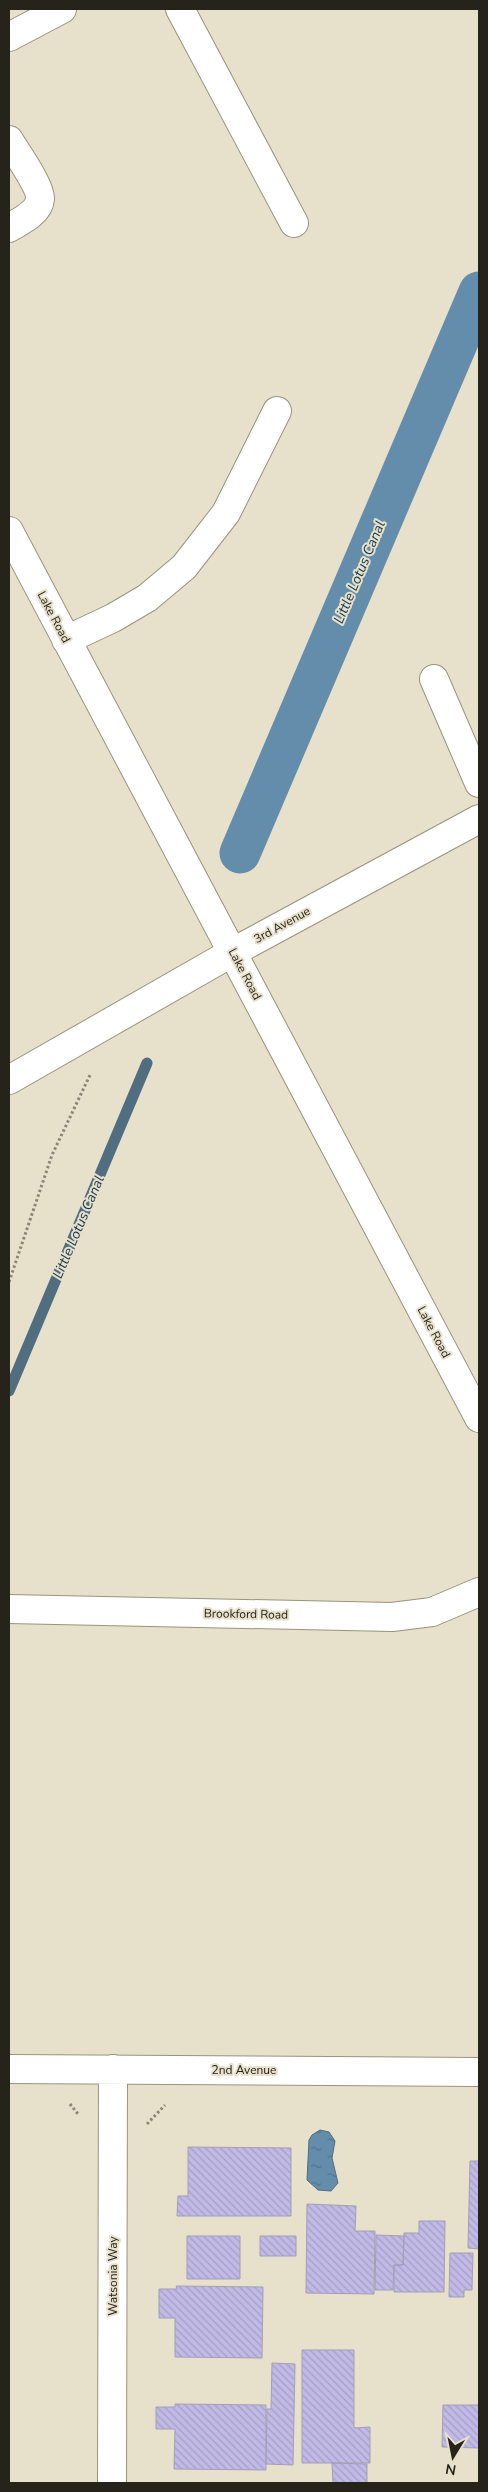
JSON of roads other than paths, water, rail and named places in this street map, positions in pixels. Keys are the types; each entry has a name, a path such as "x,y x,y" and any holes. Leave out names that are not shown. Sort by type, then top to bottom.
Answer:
{"street":[{"path":"9,37 62,9"},
{"path":"180,9 294,223"},
{"path":"9,140 37,189 40,199 36,208 28,217 9,228"},
{"path":"66,640 113,618 147,598 184,568 226,513 277,410"},
{"name":"Lake Road","path":"9,531 479,1418"},
{"path":"434,679 479,783"},
{"name":"3rd Avenue","path":"9,1080 233,952 479,819"},
{"name":"Brookford Road","path":"9,1609 392,1617 432,1612 479,1592"},
{"name":"2nd Avenue","path":"9,2069 479,2072"},
{"name":"Watsonia Way","path":"112,2483 113,2069"}],"water":[{"path":"320,2130 329,2132 335,2141 332,2158 338,2183 331,2191 318,2190 307,2180 309,2140 312,2135"}],"waterway":[{"name":"Little Lotus Canal","path":"240,853 479,292"},
{"name":"Little Lotus Canal","path":"9,1391 147,1063"}]}
